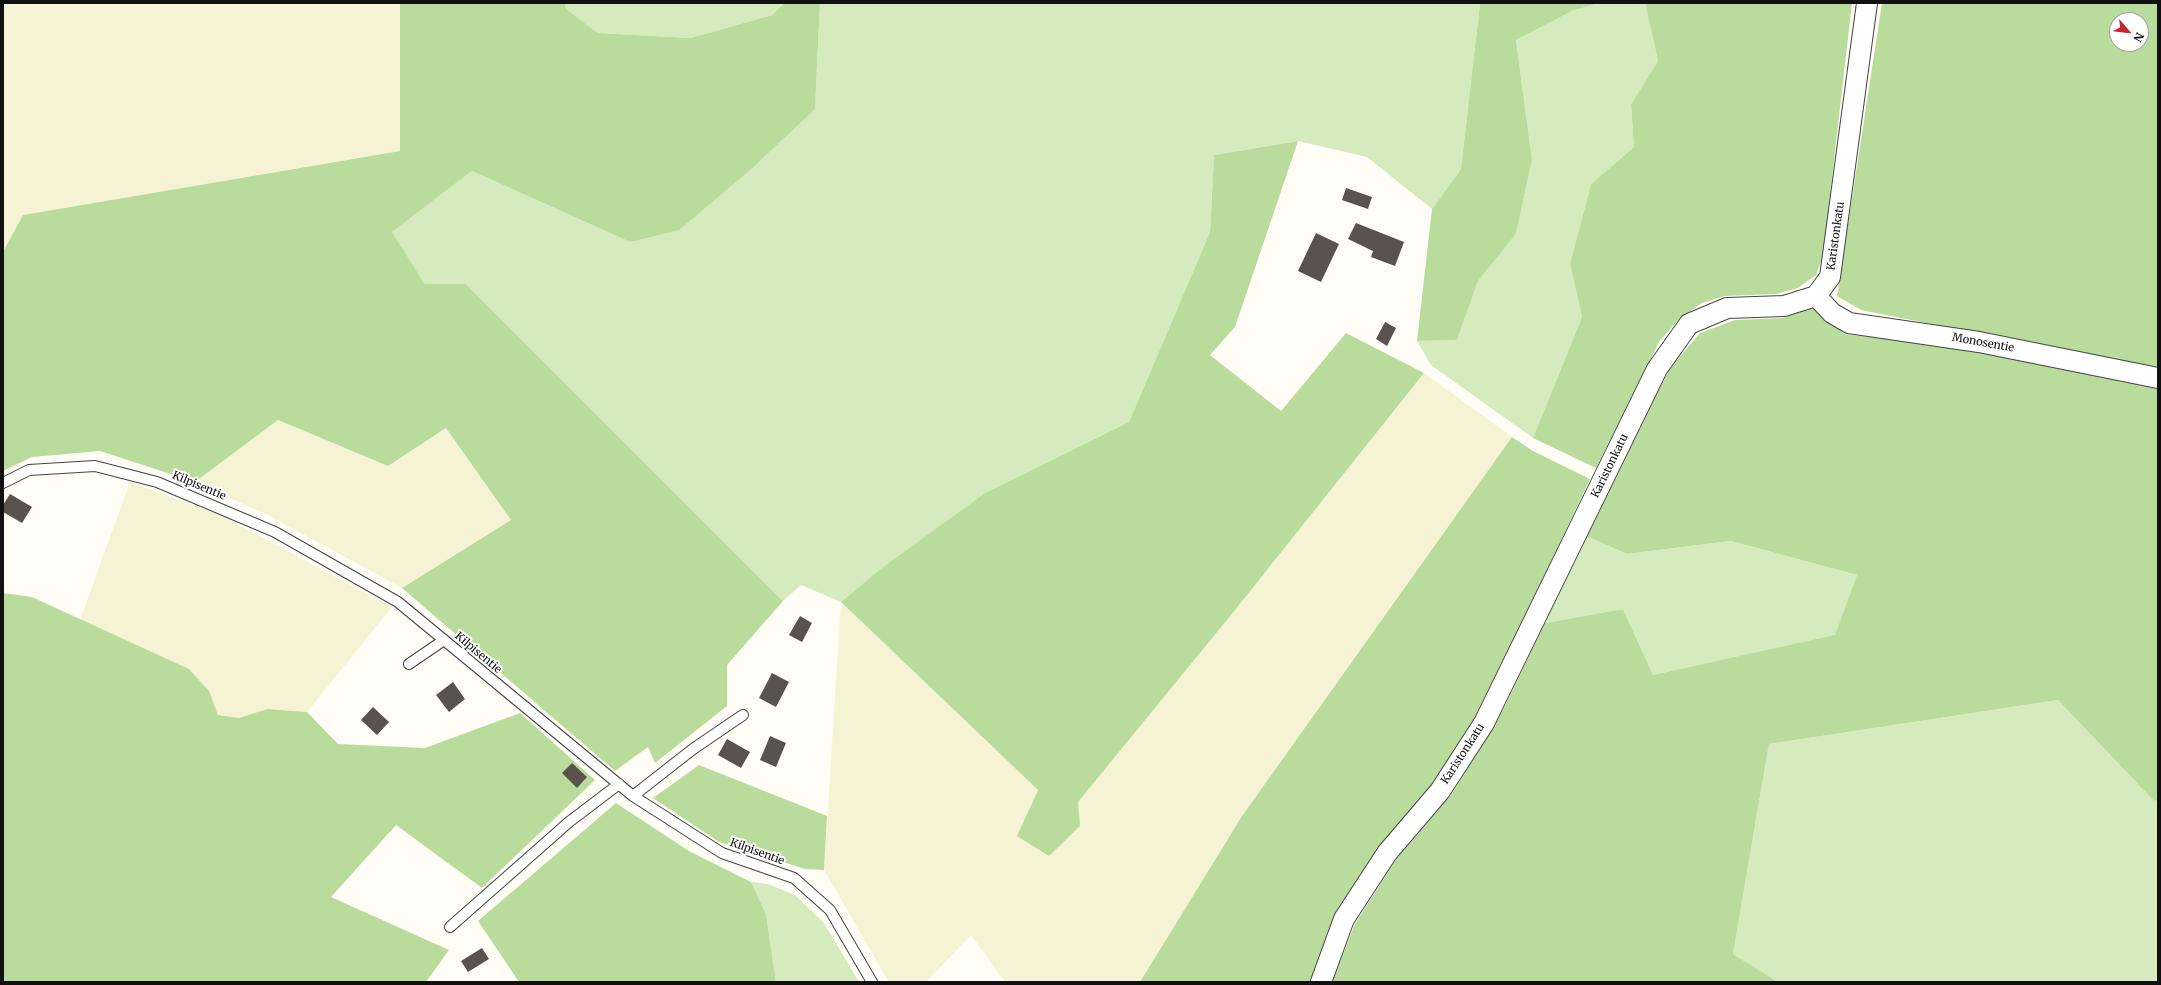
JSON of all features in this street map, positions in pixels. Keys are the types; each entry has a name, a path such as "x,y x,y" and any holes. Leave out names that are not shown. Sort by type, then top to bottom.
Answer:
{"street":[{"name":"Karistonkatu","path":"1321,982 1344,919 1387,852 1440,791 1484,723 1662,363 1689,324 1727,308 1784,306 1816,296 1830,277 1867,3"},
{"name":"Monosentie","path":"1816,296 1832,314 1849,323 1979,342 2158,378"}],"lane":[{"name":"Kilpisentie","path":"3,483 29,470 95,466 157,482 275,532 398,602 633,796 722,853 794,878 830,910 872,982"},
{"path":"409,664 444,640"},
{"path":"633,796 693,749 743,715"},
{"path":"450,927 569,822 619,784"}],"shaded area":[{"path":"3,3 400,3 400,151 23,215 3,252"},
{"path":"1424,373 1512,437 1242,816 1140,982 1005,982 971,935 926,982 889,982 824,870 841,602 1038,790 1017,836 1080,826 1077,802 1235,609"},
{"path":"278,420 388,466 446,428 512,520 402,588 268,515 195,482"},
{"path":"130,482 220,515 392,607 307,712 267,709 239,718 218,715 209,691 189,669 80,620"}],"green space":[{"path":"400,3 565,3 566,9 598,33 691,38 772,15 784,3 820,3 815,109 749,171 679,230 630,242 472,171 392,232 425,284 466,284 783,601 727,665 727,706 655,763 648,747 615,771 402,588 511,520 446,428 388,466 278,420 195,482 100,451 32,457 3,471 3,252 23,215 400,151"},
{"path":"565,3 784,3 772,15 691,38 598,33 566,9"},
{"path":"820,3 1480,3 1461,169 1432,209 1367,157 1298,141 1214,155 1210,232 1129,422 985,493 883,568 841,602 801,585 783,601 466,284 425,284 392,232 472,171 630,242 815,109"},
{"path":"1480,3 1599,3 1572,11 1516,40 1532,160 1516,234 1478,281 1457,340 1417,341 1432,209 1461,169"},
{"path":"1599,3 1645,3 1658,61 1631,104 1634,147 1591,184 1570,264 1582,317 1533,438 1431,365 1417,341 1457,340 1478,281 1516,234 1532,160 1516,40 1572,11"},
{"path":"1645,3 1852,3 1823,256 1816,275 1798,288 1776,294 1725,296 1702,303 1679,319 1659,342 1596,468 1533,438 1582,317 1570,264 1591,184 1634,147 1631,104 1658,61"},
{"path":"1882,3 2158,3 2158,369 1861,310 1837,296"},
{"path":"1298,141 1235,327 1210,355 1281,411 1346,333 1424,373 1235,610 1078,802 1080,826 1049,856 1017,836 1038,790 841,602 882,568 985,493 1129,422 1210,232 1214,155"},
{"path":"1811,305 1844,334 1963,348 2158,388 2158,800 2154,801 2058,700 1769,744 1733,954 1778,982 1332,982 1355,924 1395,861 1452,794 1504,708 1545,623 1623,609 1653,675 1835,635 1857,575 1731,541 1627,554 1584,535 1670,368 1700,333 1735,320 1783,318"},
{"path":"1512,437 1533,451 1590,479 1472,728 1313,982 1140,982 1242,816"},
{"path":"1584,535 1627,554 1731,541 1857,575 1835,636 1653,675 1623,609 1545,623"},
{"path":"3,593 32,597 189,669 209,691 218,715 239,718 267,709 307,712 338,744 425,748 520,713 595,780 482,888 396,825 331,897 449,950 426,982 3,982"},
{"path":"2058,700 2154,801 2158,800 2158,982 1778,982 1733,954 1769,744"},
{"path":"699,765 827,816 824,870 805,869 719,842 653,798"},
{"path":"616,803 689,851 751,882 766,914 776,982 519,982 478,921"},
{"path":"751,882 768,884 795,895 824,923 859,982 776,982 766,914"}],"building":[{"path":"1346,188 1372,197 1368,209 1342,200"},
{"path":"1356,223 1404,242 1395,266 1371,257 1373,251 1348,239"},
{"path":"1316,233 1339,244 1321,282 1298,271"},
{"path":"1385,322 1396,328 1387,346 1376,339"},
{"path":"10,494 32,507 22,523 3,512 3,505"},
{"path":"800,616 812,623 802,642 789,635"},
{"path":"772,673 789,682 776,707 759,698"},
{"path":"453,682 465,699 449,712 436,695"},
{"path":"373,707 389,722 377,735 361,720"},
{"path":"770,736 786,743 776,767 760,760"},
{"path":"727,739 750,752 741,768 718,755"},
{"path":"572,763 587,777 577,788 562,773"},
{"path":"482,948 489,959 468,972 461,961"}]}
